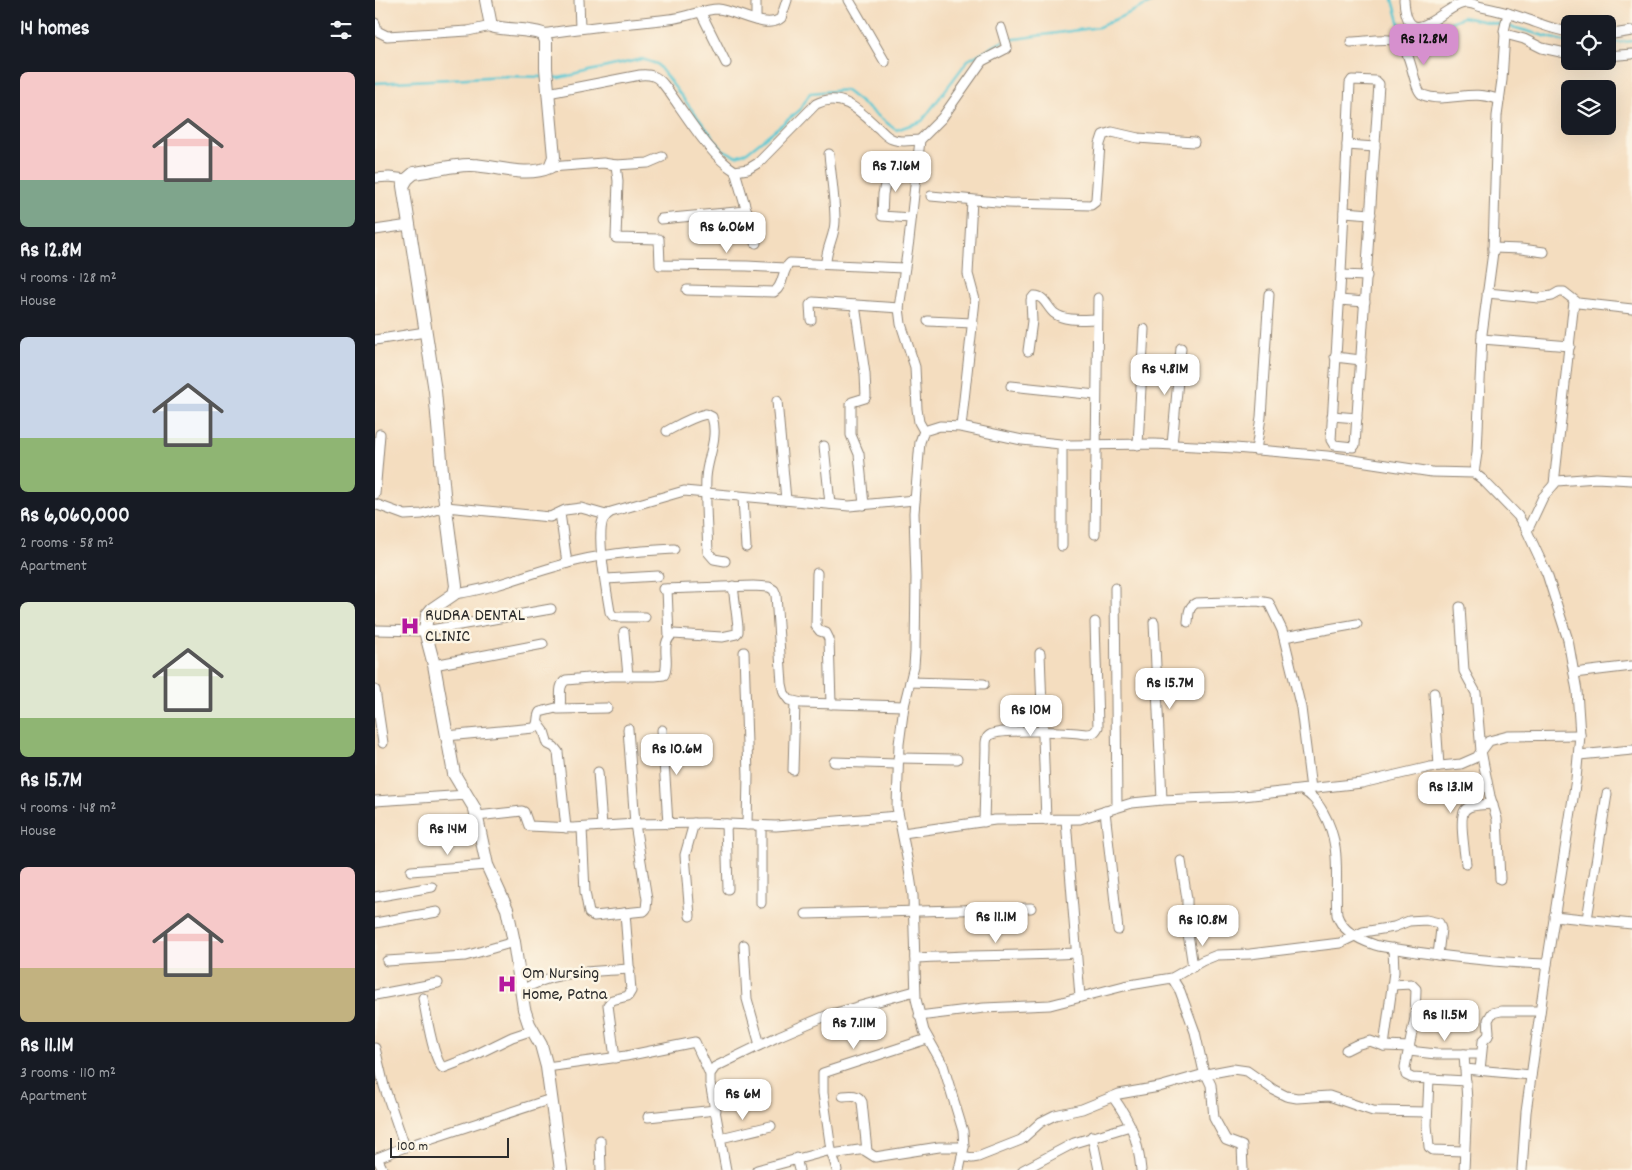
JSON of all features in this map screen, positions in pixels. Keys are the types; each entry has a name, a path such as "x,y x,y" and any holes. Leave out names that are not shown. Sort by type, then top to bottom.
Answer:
{"street":[{"path":"487,0 491,26"},
{"path":"579,0 581,28"},
{"path":"756,0 756,20"},
{"path":"375,23 377,31 387,36 468,31 491,26 504,30 533,31 543,34 581,28 671,19 719,9 763,22 778,21 781,18 787,0"},
{"path":"849,0 885,62"},
{"path":"1404,0 1407,16 1412,23 1419,26 1432,22 1457,4 1471,2 1561,30"},
{"path":"701,13 725,63"},
{"path":"1474,473 1477,453 1482,339 1493,248 1497,116 1502,80 1504,33 1508,15"},
{"path":"924,430 919,422 917,410 915,367 901,324 899,308 920,140 942,118 982,61 1007,48 1002,31"},
{"path":"1616,34 1632,31"},
{"path":"1504,33 1525,39 1542,48 1561,52"},
{"path":"543,34 546,41 546,68 554,158 550,167"},
{"path":"1351,42 1395,40 1400,43 1407,54 1417,80 1418,90 1421,94 1436,97 1480,95 1499,100"},
{"path":"1616,55 1632,54"},
{"path":"548,91 640,75 659,78 709,145 728,166 735,170 748,169 758,163 816,104 823,101 833,100 848,103 889,138 896,141 920,140"},
{"path":"1354,80 1377,81 1379,84 1367,276 1355,445 1353,447 1334,445 1331,442 1347,145 1350,82 1354,80"},
{"path":"931,196 1008,204 1091,205 1096,199 1100,144 1101,137 1105,134 1117,132 1138,138 1194,142"},
{"path":"1347,145 1375,148"},
{"path":"826,263 826,253 835,221 829,154"},
{"path":"454,594 456,592 455,579 435,391 403,186 407,179 414,174 470,164 520,172 550,167 603,163 616,165 648,163 662,157"},
{"path":"890,162 883,194 882,216 911,218"},
{"path":"616,165 618,182 616,238 659,239 659,265 786,268"},
{"path":"735,170 756,243"},
{"path":"375,178 407,179"},
{"path":"961,427 975,297 968,274 972,200"},
{"path":"661,219 747,211"},
{"path":"1344,212 1371,214"},
{"path":"375,230 409,226"},
{"path":"1493,248 1544,252"},
{"path":"687,290 774,292 780,286 786,268 790,263 826,263 904,268"},
{"path":"1341,275 1367,276"},
{"path":"1487,293 1539,298 1564,292 1578,303 1632,309"},
{"path":"1256,450 1261,418 1269,294"},
{"path":"1028,351 1032,321 1031,300 1034,296 1043,298 1054,313 1060,317 1069,319 1097,319"},
{"path":"1095,534 1098,298"},
{"path":"1339,300 1365,302"},
{"path":"1554,484 1574,301"},
{"path":"811,320 809,305 813,302 899,308"},
{"path":"855,306 866,392 865,398 851,404 851,435 859,454 864,505"},
{"path":"928,321 973,323"},
{"path":"1138,445 1144,329"},
{"path":"375,340 425,332"},
{"path":"1482,339 1570,346"},
{"path":"1172,445 1181,348"},
{"path":"1335,357 1361,360"},
{"path":"1011,386 1096,394"},
{"path":"777,401 786,500"},
{"path":"667,431 682,422 702,415 710,415 712,417 714,437 707,467 706,494 708,552 714,559 725,561"},
{"path":"1332,416 1357,418"},
{"path":"924,430 939,426 961,427 1022,440 1062,445 1172,445 1256,450 1341,458 1432,472 1474,473 1509,507 1527,531 1551,585 1568,640 1578,700 1580,735 1579,755 1526,1112 1522,1170"},
{"path":"924,430 920,442 915,500 915,652 904,706 898,761 897,816 903,833 911,879 914,912 915,991 919,1016 927,1039 939,1057 947,1076 963,1131 963,1152 959,1170"},
{"path":"375,494 380,434"},
{"path":"1062,445 1062,546"},
{"path":"824,446 830,504"},
{"path":"1341,458 1342,446"},
{"path":"1527,531 1543,497 1557,481 1581,478 1632,480"},
{"path":"375,504 405,515 422,514 446,507 550,517 571,508 581,508 606,515 676,493 692,492 743,498 830,504 864,505 915,500"},
{"path":"743,498 746,547"},
{"path":"560,513 567,563"},
{"path":"606,515 603,519 601,532 602,556 610,612 613,616 617,617 645,617"},
{"path":"561,1170 547,1067 541,1046 526,1016 507,909 487,865 477,816 454,774 434,665 425,631 427,615 432,609 454,594 486,589 567,563 626,552 675,549"},
{"path":"817,573 816,626 817,629 828,636 831,704"},
{"path":"605,579 658,576"},
{"path":"669,638 665,589 733,586 769,587 774,590 775,595 782,684 784,693 789,700 831,704 904,706"},
{"path":"557,709 561,704 561,684 566,680 664,675 666,668 666,643 673,634 722,637 736,634 738,626 733,586"},
{"path":"1115,588 1117,807"},
{"path":"1188,622 1191,605 1196,603 1263,601 1272,608 1284,637 1301,708 1306,789 1331,827 1336,849 1337,915 1343,927 1355,936 1374,944 1393,948 1503,962 1547,964"},
{"path":"1460,607 1463,663 1466,676 1474,686 1476,693 1481,751 1498,828 1500,879"},
{"path":"375,630 425,631 551,609"},
{"path":"984,822 986,740 989,736 999,732 1092,734 1096,731 1098,727 1095,622"},
{"path":"1154,622 1162,800"},
{"path":"1284,637 1357,624"},
{"path":"624,632 629,676"},
{"path":"434,665 543,644"},
{"path":"745,652 747,825"},
{"path":"1041,653 1046,820"},
{"path":"1574,673 1632,666"},
{"path":"910,682 984,684"},
{"path":"375,690 378,699 383,743"},
{"path":"1434,693 1439,766"},
{"path":"793,770 795,702"},
{"path":"566,828 558,752 555,747 548,744 544,731 538,723 538,714 557,709 607,708"},
{"path":"447,736 529,729 534,728 538,723"},
{"path":"582,828 585,892 589,914 594,916 644,911 647,906 635,824 628,729"},
{"path":"663,730 668,824"},
{"path":"903,833 984,822 1080,819 1117,807 1162,800 1226,798 1375,781 1415,770 1461,764 1470,761 1477,757 1489,741 1508,736 1580,735"},
{"path":"1579,755 1632,750"},
{"path":"834,762 957,759"},
{"path":"597,772 602,826"},
{"path":"1587,919 1607,794"},
{"path":"375,801 467,795"},
{"path":"1466,864 1463,812 1468,807 1493,804"},
{"path":"477,816 522,811 529,826 582,828 635,824 694,823 761,826 794,825 897,816"},
{"path":"1105,811 1117,930"},
{"path":"1066,820 1081,997"},
{"path":"690,916 685,855 694,823"},
{"path":"726,824 728,889"},
{"path":"761,826 761,903"},
{"path":"1181,861 1187,899 1187,927 1193,967"},
{"path":"411,871 487,865"},
{"path":"375,897 432,887"},
{"path":"806,914 1031,908"},
{"path":"375,923 437,912"},
{"path":"615,1058 608,1005 611,1000 630,994 631,991 625,913"},
{"path":"1554,916 1632,924"},
{"path":"919,1016 984,1008 1038,1007 1124,986 1172,978 1207,958 1217,955 1250,954 1334,944 1377,929 1394,927 1409,921 1439,923 1441,929 1438,955"},
{"path":"387,961 465,956 514,942"},
{"path":"744,945 747,999 760,1045"},
{"path":"1384,1046 1394,967 1393,948"},
{"path":"915,958 1077,953"},
{"path":"521,990 534,982 557,975 630,969"},
{"path":"1172,978 1181,991 1195,1032 1205,1074 1211,1085 1214,1118 1226,1140 1243,1146 1243,1170"},
{"path":"375,995 438,983"},
{"path":"1392,984 1411,984 1416,989 1415,1018 1405,1067 1406,1075 1412,1078 1466,1081"},
{"path":"710,1074 720,1063 804,1025 828,1016 915,991"},
{"path":"423,998 436,1053 439,1063 443,1068 469,1058 512,1037 533,1030"},
{"path":"1480,1070 1483,1041 1488,1036 1488,1020 1492,1013 1501,1010 1540,1011"},
{"path":"837,1170 832,1152 823,1093 823,1073 927,1039"},
{"path":"1346,1050 1370,1041 1384,1046 1429,1053 1481,1054"},
{"path":"547,1067 615,1058 695,1042 710,1074 726,1170"},
{"path":"375,1048 384,1086 405,1147"},
{"path":"1464,1054 1467,1101 1464,1170"},
{"path":"757,1170 796,1158 859,1150 875,1157 939,1147 978,1157 1015,1143 1049,1117 1113,1096 1168,1085 1205,1074 1240,1068 1286,1096 1297,1098 1329,1096 1373,1111 1427,1112"},
{"path":"1465,1069 1531,1075"},
{"path":"1429,1079 1427,1112 1429,1147 1433,1150 1465,1151"},
{"path":"843,1096 856,1096 862,1102 867,1152"},
{"path":"1113,1096 1130,1126 1138,1145 1141,1170"},
{"path":"383,1170 376,1158 551,1099"},
{"path":"648,1117 716,1110"},
{"path":"721,1138 771,1126"},
{"path":"1023,1170 1065,1146 1092,1136 1130,1126"},
{"path":"1092,1136 1099,1170"},
{"path":"600,1140 601,1170"},
{"path":"796,1158 799,1170"}],"waterway":[{"path":"1008,40 1099,27 1157,0"},
{"path":"1393,0 1402,32 1418,35 1463,17 1516,28 1561,40"},
{"path":"550,77 559,78 642,59 657,64 722,149 736,156 747,152 800,110 810,93 845,90 896,130 922,121 968,60 1003,41"},
{"path":"1616,43 1632,41"},
{"path":"375,83 505,76 542,77"}],"place":[{"name":"RUDRA DENTAL CLINIC","path":"410,626"},
{"name":"Om Nursing Home, Patna","path":"507,984"}]}
